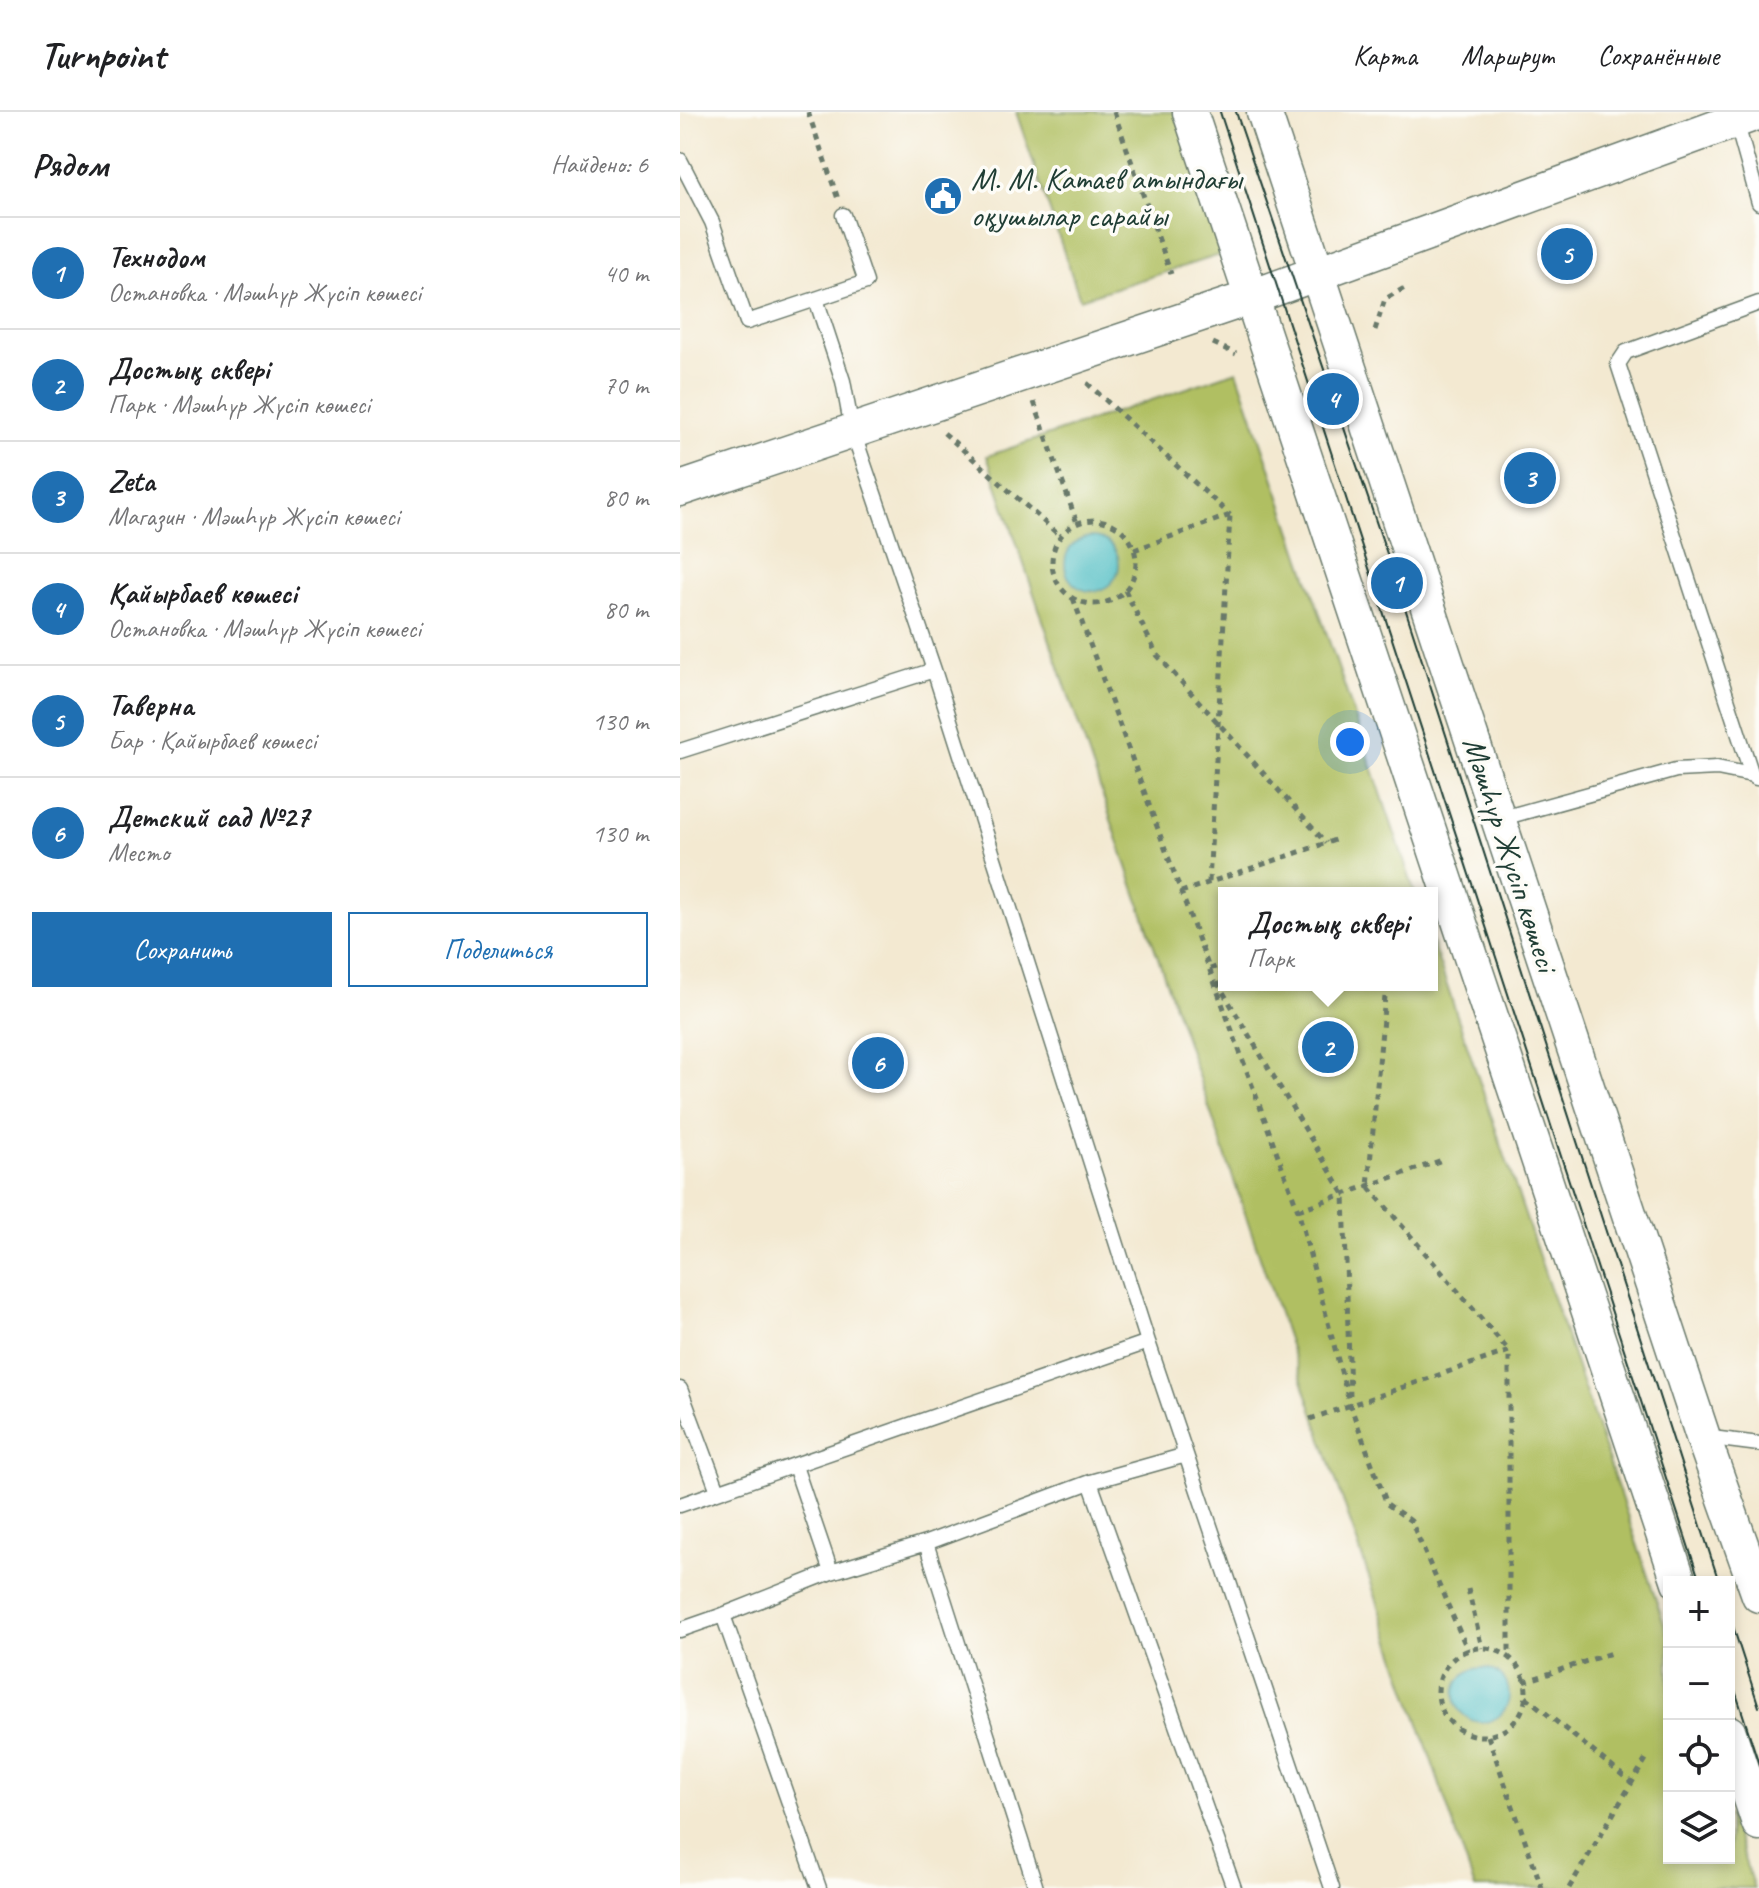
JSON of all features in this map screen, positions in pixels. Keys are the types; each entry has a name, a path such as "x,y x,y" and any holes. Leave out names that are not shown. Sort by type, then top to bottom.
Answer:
{"street":[{"path":"1190,112 1677,1576"},
{"name":"Мәшһүр Жүсіп көшесі","path":"1264,112 1703,1437 1759,1595"},
{"path":"680,489 1252,297 1747,116"},
{"path":"1735,1751 1759,1823"}],"lane":[{"path":"1747,116 1759,203"},
{"path":"680,160 712,222 747,322 866,282 843,215"},
{"path":"816,299 843,381 852,429 934,670 1148,1342 1332,1888"},
{"path":"1755,778 1618,364 1626,352 1759,303"},
{"path":"680,751 934,670"},
{"path":"1499,819 1676,770 1717,768 1755,778"},
{"path":"680,1505 1148,1342"},
{"path":"680,1389 718,1491"},
{"path":"1703,1437 1759,1444"},
{"path":"680,1630 831,1572 926,1543 1090,1482 1186,1455"},
{"path":"795,1466 831,1572"},
{"path":"1090,1482 1234,1888"},
{"path":"926,1543 1036,1888"},
{"path":"723,1615 819,1888"}],"path":[{"path":"808,112 843,215"},
{"path":"1114,112 1171,274"},
{"path":"1375,330 1385,299 1408,286"},
{"path":"1207,340 1235,351 1240,362"},
{"path":"1083,379 1230,515"},
{"path":"1032,397 1077,523"},
{"path":"940,429 1060,536"},
{"path":"1134,550 1230,515"},
{"path":"1209,882 1230,515"},
{"path":"1105,521 1118,527 1128,537 1136,564 1125,590 1114,599 1086,603 1073,598 1054,577 1054,549 1060,536 1077,523 1105,521"},
{"path":"1125,590 1157,655 1326,843"},
{"path":"1073,598 1298,1210 1350,1405 1387,1504 1411,1521 1468,1651"},
{"path":"1181,892 1338,839"},
{"path":"1209,968 1218,966"},
{"path":"1209,968 1218,983"},
{"path":"1223,991 1344,1194 1350,1405"},
{"path":"1385,991 1368,1186 1509,1351 1509,1658"},
{"path":"1298,1210 1445,1159"},
{"path":"1310,1419 1509,1351"},
{"path":"1468,1589 1482,1648"},
{"path":"1482,1648 1509,1658 1519,1668 1526,1697 1522,1711 1513,1723 1502,1732 1473,1736 1448,1721 1437,1695 1445,1668 1455,1657 1482,1648"},
{"path":"1524,1682 1611,1653"},
{"path":"1526,1697 1632,1783"},
{"path":"1488,1736 1542,1888"},
{"path":"1569,1888 1646,1759"}],"green space":[{"path":"1016,112 1175,112 1226,253 1080,299"},
{"path":"1237,371 1413,887 1218,887 1218,991 1438,991 1438,960 1663,1620 1663,1864 1735,1864 1735,1832 1754,1888 1475,1888 987,456"}],"water":[{"path":"1092,537 1111,545 1119,564 1111,583 1092,591 1073,583 1065,564 1073,545"},
{"path":"1482,1668 1501,1676 1509,1695 1501,1714 1482,1722 1463,1714 1455,1695 1463,1676"}],"tram line":[{"path":"1220,112 1698,1576"},
{"path":"1236,112 1397,583 1717,1576"},
{"path":"1735,1633 1759,1707"},
{"path":"1735,1690 1759,1764"}],"place":[{"name":"М. М. Катаев атындағы оқушылар сарайы","path":"943,196"},
{"name":"Таверна","path":"1567,254"},
{"name":"Қайырбаев көшесі","path":"1333,399"},
{"name":"Zeta","path":"1530,478"},
{"name":"Технодом","path":"1397,583"},
{"name":"Достық сквері","path":"1328,1047"},
{"name":"Детский сад №27","path":"878,1063"}]}
